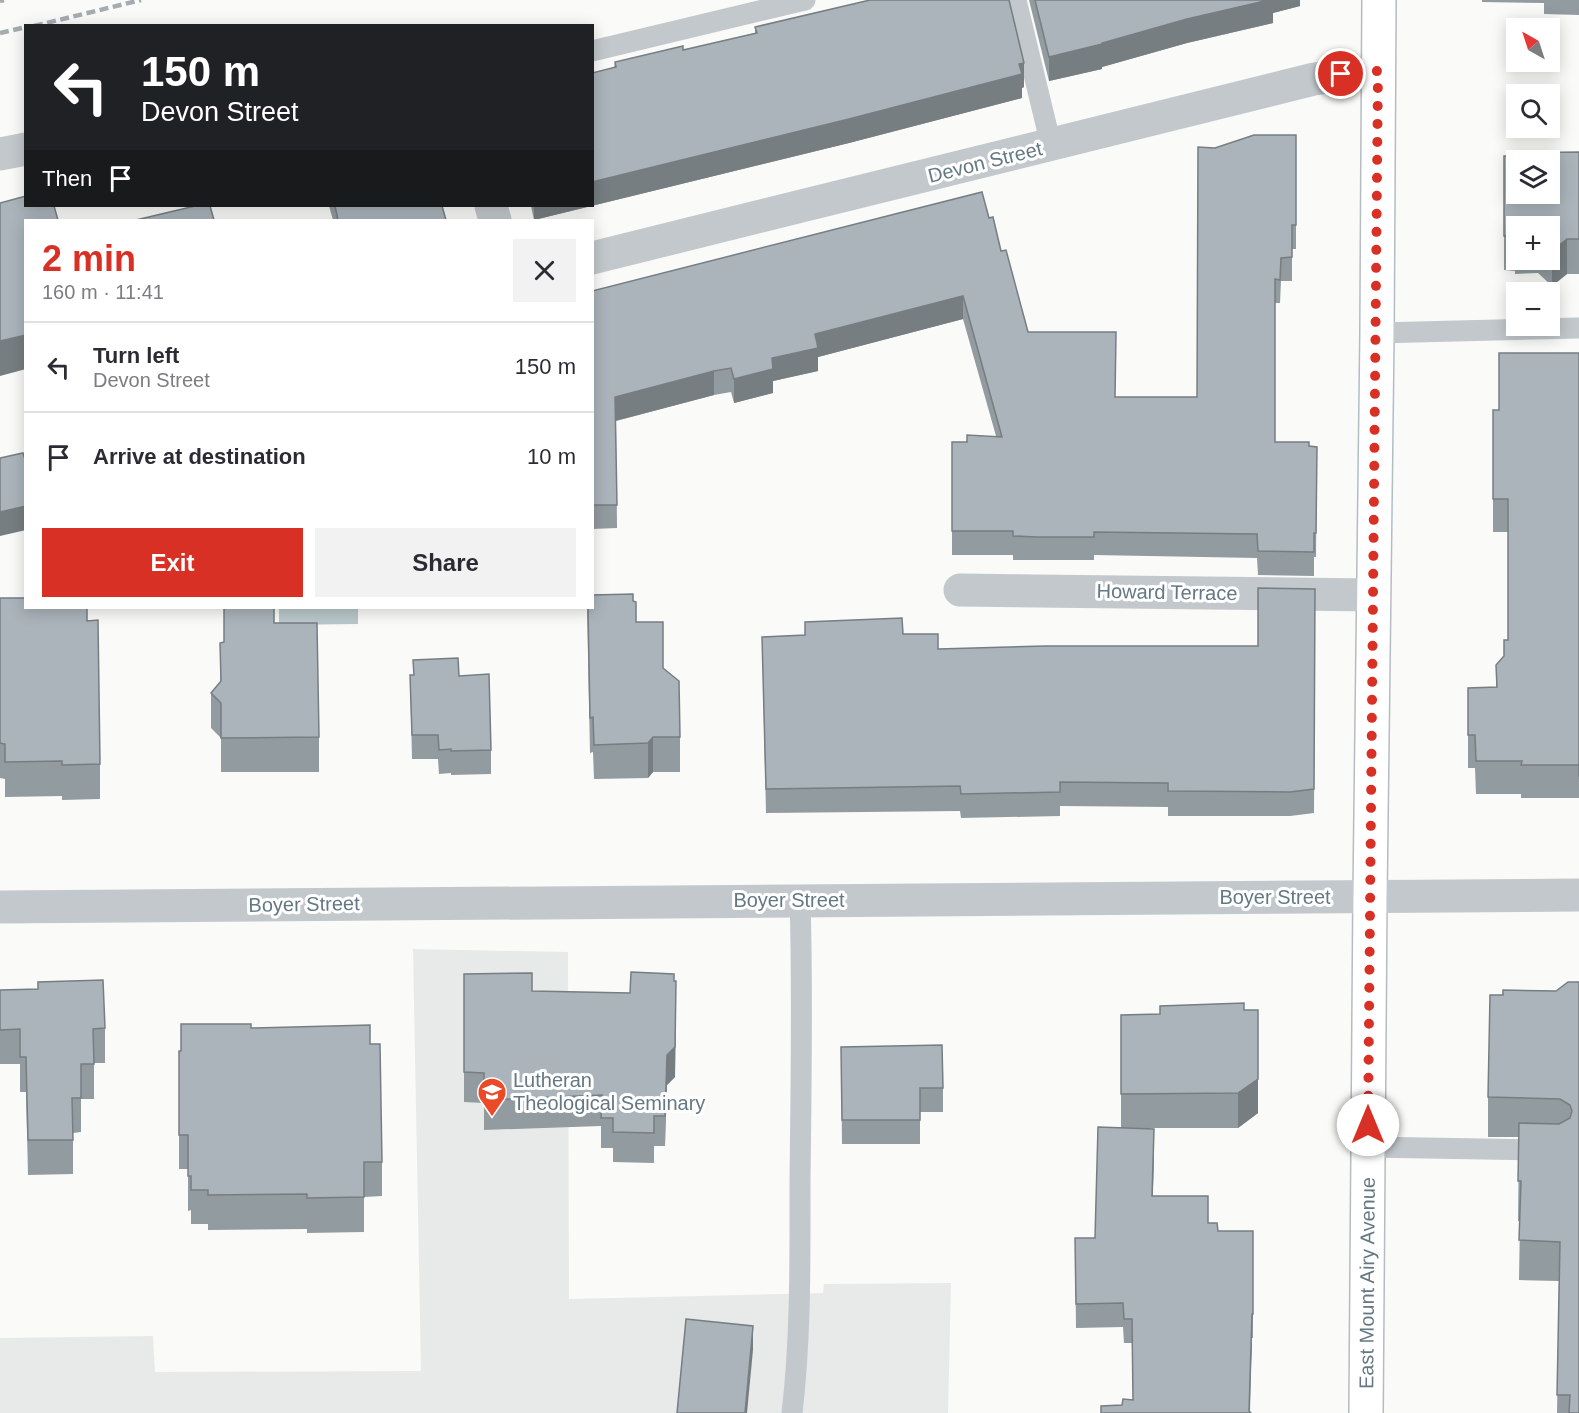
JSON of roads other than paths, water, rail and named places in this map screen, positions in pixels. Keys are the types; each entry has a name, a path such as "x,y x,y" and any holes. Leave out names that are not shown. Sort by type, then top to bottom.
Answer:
{"main road":[{"name":"East Mount Airy Avenue","path":"1366,1413 1377,333 1378,0"}],"street":[{"name":"Devon Street","path":"594,258 1052,146 1314,78 1378,71"},
{"path":"0,154 24,149"},
{"name":"Howard Terrace","path":"960,590 1374,595"},
{"name":"Boyer Street","path":"0,907 1579,895"}],"lane":[{"path":"594,51 805,0"},
{"path":"1016,0 1052,146"},
{"path":"1377,333 1579,328"},
{"path":"792,1413 800,1236 802,981 800,900"},
{"path":"1368,1147 1559,1151"}],"railway":[{"path":"0,1 4,0"},
{"path":"42,24 141,0"},
{"path":"0,33 24,27"}],"place":[{"name":"Lutheran Theological Seminary","path":"492,1118"}]}
